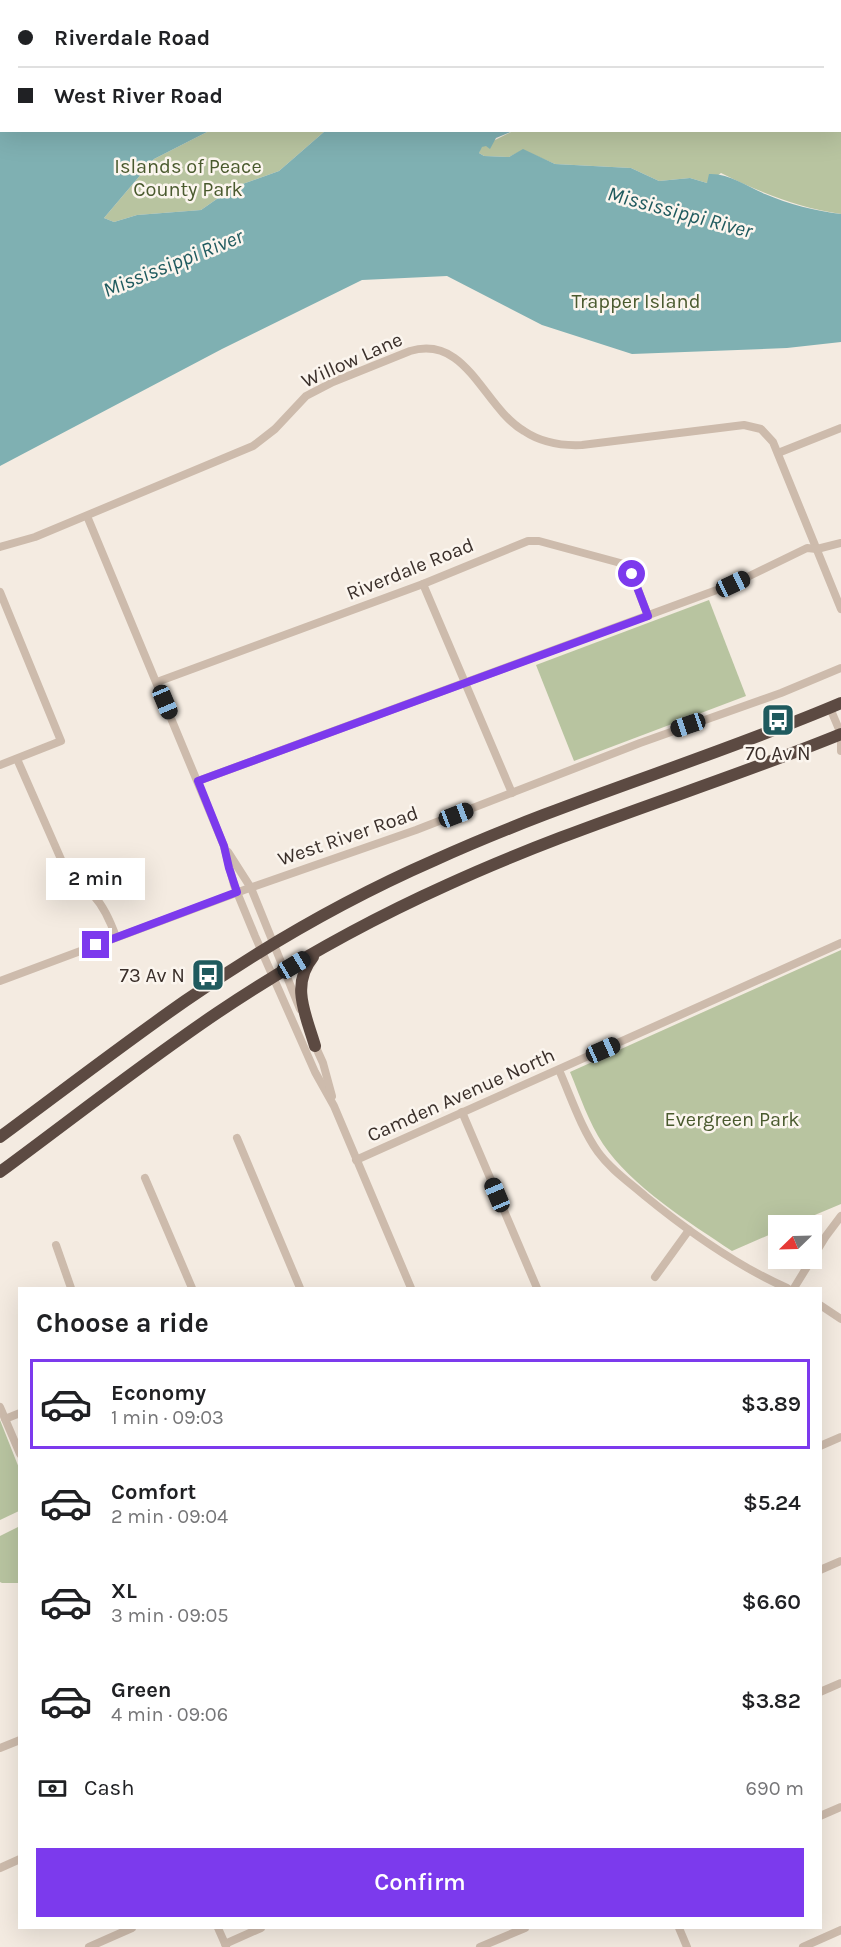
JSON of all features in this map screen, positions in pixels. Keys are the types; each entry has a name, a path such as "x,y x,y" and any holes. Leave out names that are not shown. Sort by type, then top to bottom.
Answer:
{"highway":[{"path":"0,1137 183,1002 262,951 369,892 434,860 547,813 836,706"},
{"path":"0,1172 200,1025 318,951 421,897 523,852 841,734"},
{"path":"315,1046 300,984 304,970 318,951"}],"street":[{"name":"Willow Lane","path":"0,547 24,541 87,516 253,446 275,429 306,396 339,379 421,347 444,350 454,356 510,422 530,435 551,443 566,446 582,445 744,425 761,429 778,453 841,609"},
{"path":"778,453 841,428"},
{"path":"87,516 198,781 224,846 237,892 273,978 315,1072 334,1106 411,1287"},
{"name":"Riverdale Road","path":"157,682 423,584 528,541 539,541 624,564 632,574 648,616"},
{"path":"198,781 733,584 807,549 841,543"},
{"path":"423,584 512,793"},
{"path":"0,592 61,741 0,765"},
{"name":"West River Road","path":"0,981 237,892 416,830 640,743 781,693 841,668"},
{"path":"836,706 841,734 841,751"},
{"path":"17,759 63,866 94,896 103,909 116,938"},
{"path":"224,846 251,888 326,1071 334,1106"},
{"name":"Camden Avenue North","path":"356,1160 841,943"},
{"path":"559,1070 589,1138 613,1169 689,1230 726,1256 785,1287"},
{"path":"462,1112 537,1287"},
{"path":"237,1138 300,1287"},
{"path":"145,1178 192,1287"},
{"path":"795,1287 841,1216"},
{"path":"655,1277 689,1230"},
{"path":"56,1245 71,1287"},
{"path":"822,1306 841,1319"},
{"path":"0,1407 18,1449"},
{"path":"5,1419 18,1414"},
{"path":"822,1445 841,1437"},
{"path":"822,1569 841,1561"},
{"path":"822,1691 841,1683"},
{"path":"0,1749 18,1743"},
{"path":"822,1815 841,1807"},
{"path":"0,1868 18,1860"},
{"path":"89,1947 130,1929"},
{"path":"218,1929 226,1945 259,1929"},
{"path":"480,1947 523,1929"},
{"path":"679,1929 687,1947"},
{"path":"803,1947 841,1930"}],"green space":[{"name":"Islands of Peace County Park","path":"207,132 324,132 279,171 234,187 201,210 137,215 114,222 104,218 154,159"},
{"path":"511,132 841,132 841,214 809,208 779,198 721,173 707,183 690,178 659,181 631,168 555,164 523,150 509,157 484,156 479,153 481,147"},
{"path":"709,600 746,696 574,761 536,665"},
{"name":"Evergreen Park","path":"841,950 841,1204 815,1215 768,1215 768,1235 732,1251 662,1203 615,1160 593,1127 570,1072"},
{"path":"0,1420 18,1465 18,1511 0,1520"},
{"path":"18,1527 18,1583 0,1582 0,1536"}],"water":[{"name":"Mississippi River","path":"0,132 207,132 154,159 104,218 114,222 137,215 201,210 234,187 279,171 324,132 511,132 496,138 490,149 486,146 482,147 479,153 484,156 509,157 523,149 555,164 631,168 659,181 690,178 707,183 709,174 716,174 783,201 841,214 841,342 787,348 632,354 542,325 447,276 362,280 222,349 0,466"}],"place":[{"name":"70 Av N","path":"778,720"},
{"name":"73 Av N","path":"208,975"}],"route":[{"path":"96,945 237,892 224,846 198,781 648,616 632,574"}],"park label":[{"name":"Trapper Island","path":"636,301"}]}
